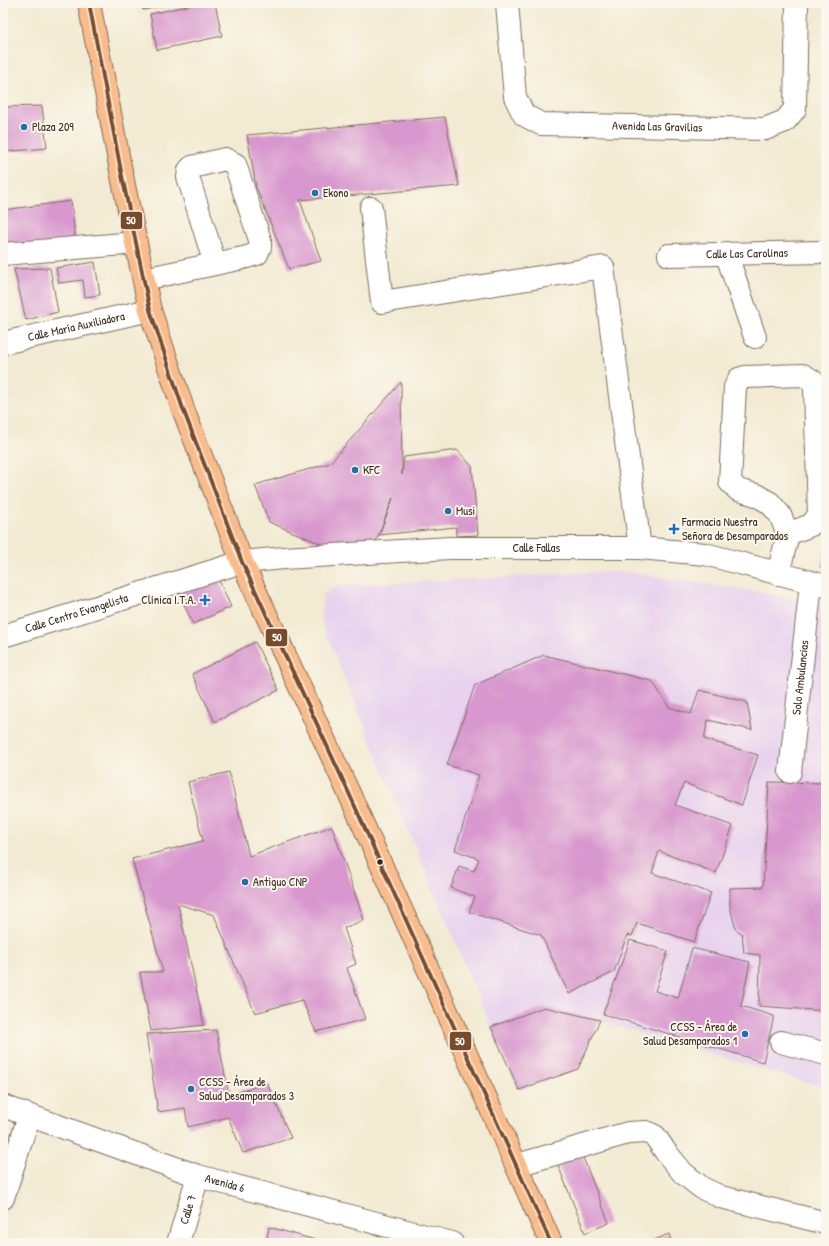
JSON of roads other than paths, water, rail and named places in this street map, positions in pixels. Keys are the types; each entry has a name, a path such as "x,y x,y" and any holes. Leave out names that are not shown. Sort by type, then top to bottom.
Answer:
{"main road":[{"path":"89,3 150,310 183,409 242,562 357,809 517,1165 550,1243"}],"street":[{"name":"Avenida Las Gravilias","path":"507,3 515,97 524,115 540,124 765,129 785,121 795,109 797,3"},
{"path":"144,279 215,264 257,254 260,248 260,240 235,164 225,159 192,167 189,170 188,177 215,264"},
{"path":"371,208 382,302 603,267 640,548"},
{"path":"3,254 136,243"},
{"name":"Calle Las Carolinas","path":"669,255 826,252"},
{"path":"726,253 755,337"},
{"name":"Calle María Auxiliadora","path":"3,343 150,310"},
{"path":"778,574 788,534 780,515 770,503 756,495 738,490 730,482 735,387 739,379 745,377 803,375 813,381 816,390 819,515 811,525 788,534"},
{"name":"Calle Fallas","path":"242,562 450,548 640,548 705,554 818,584"},
{"name":"Calle Centro Evangelista","path":"3,636 242,562"},
{"name":"Solo Ambulancias","path":"790,772 818,584"},
{"path":"781,1042 826,1054"},
{"name":"Avenida 6","path":"3,1106 198,1176 439,1242"},
{"path":"3,1198 29,1116"},
{"path":"517,1165 628,1134 646,1132 656,1136 665,1151 683,1173 702,1188 721,1197 826,1223"},
{"name":"Calle 7","path":"178,1243 198,1176"}],"place":[{"name":"Plaza 209","path":"24,127"},
{"name":"Ekono","path":"315,193"},
{"name":"KFC","path":"355,470"},
{"name":"Musi","path":"448,511"},
{"name":"Farmacia Nuestra Señora de Desamparados","path":"674,529"},
{"name":"Clínica I.T.A.","path":"205,600"},
{"name":"Antiguo CNP","path":"245,882"},
{"name":"CCSS - Área de Salud Desamparados 1","path":"745,1034"},
{"name":"CCSS - Área de Salud Desamparados 3","path":"191,1089"}]}
